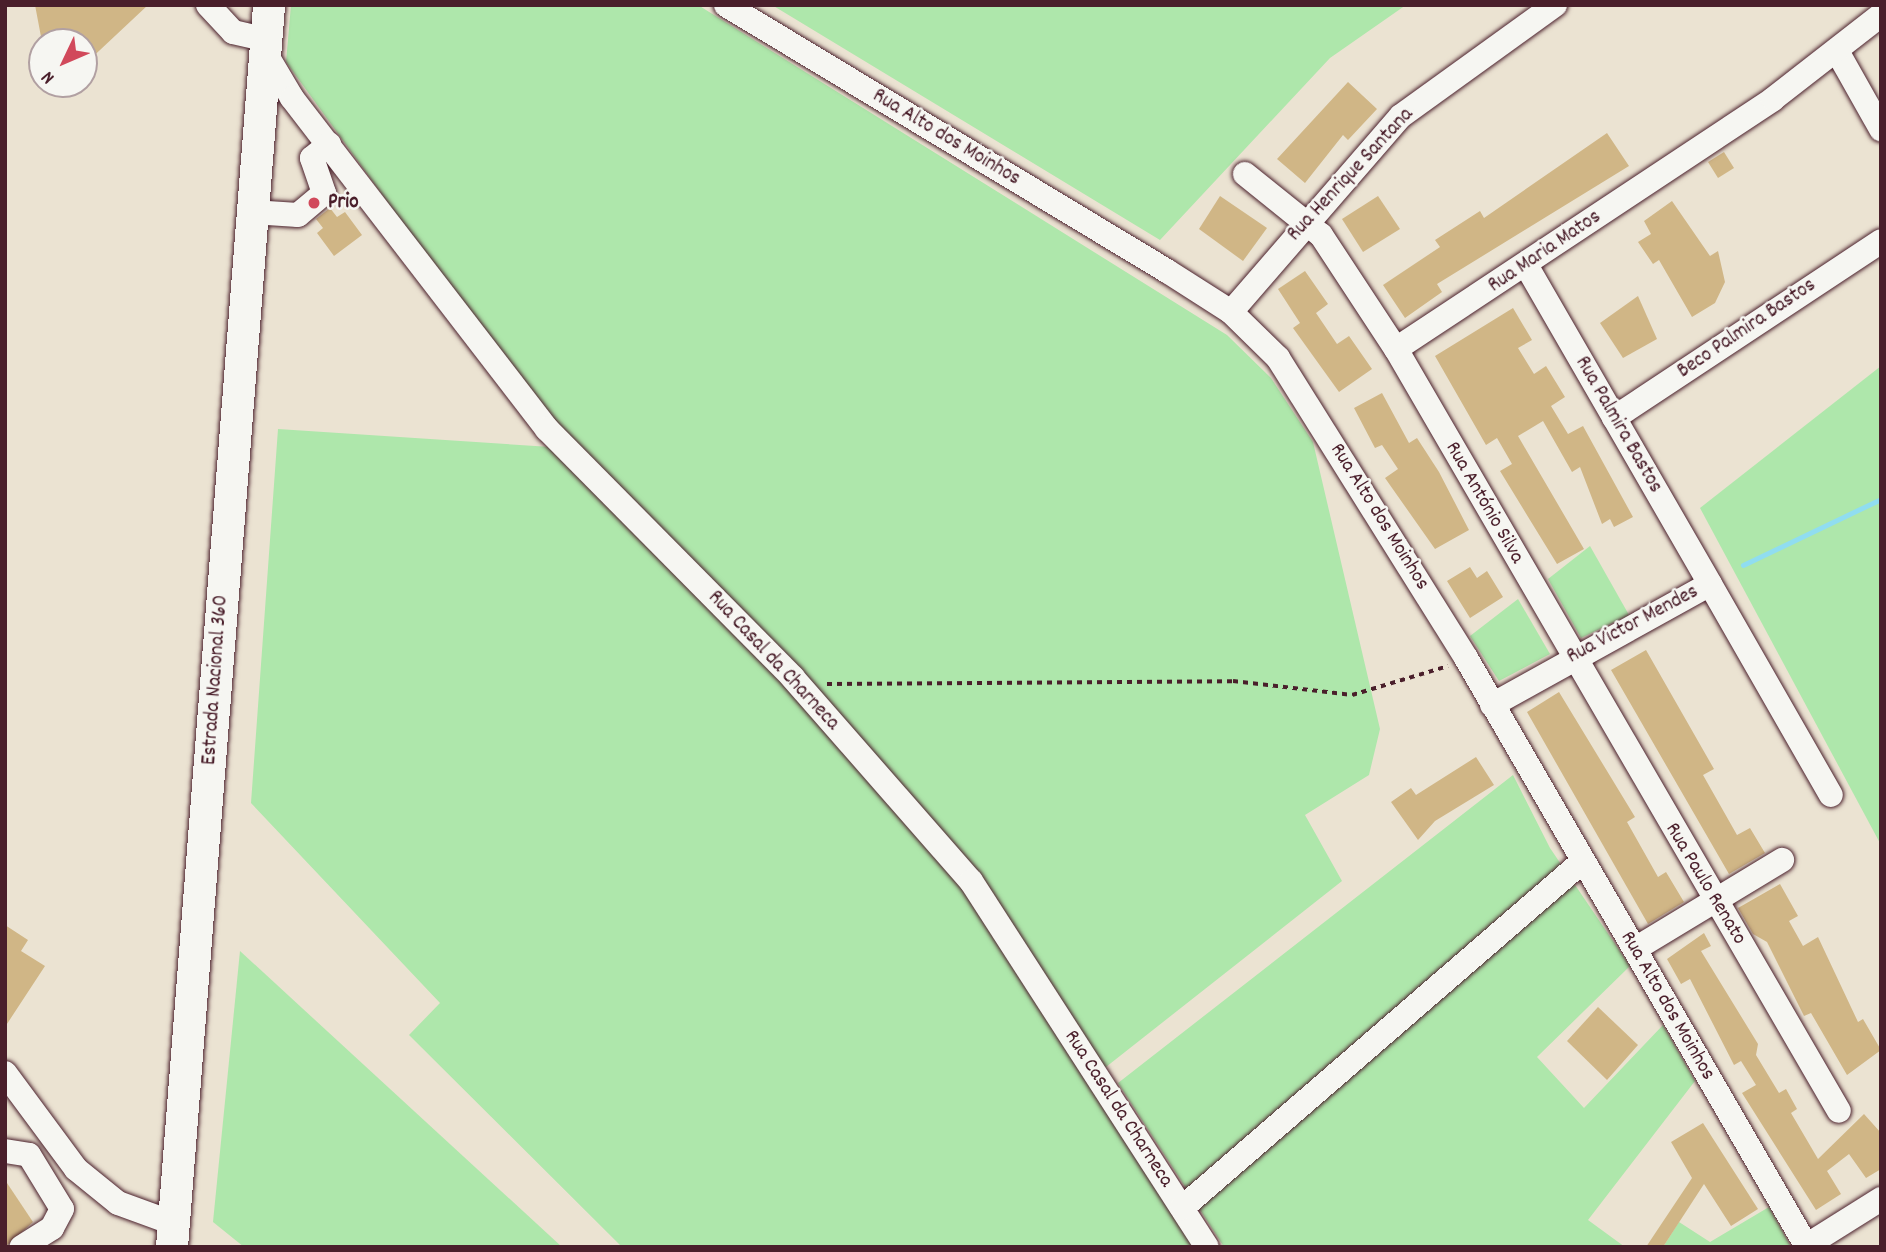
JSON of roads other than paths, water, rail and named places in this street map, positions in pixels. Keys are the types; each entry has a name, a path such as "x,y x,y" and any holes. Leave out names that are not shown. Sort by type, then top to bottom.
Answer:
{"main road":[{"path":"266,47 269,5"},
{"name":"Estrada Nacional 360","path":"173,1235 266,47"}],"street":[{"path":"208,5 233,32 266,47"},
{"name":"Rua Alto dos Moinhos","path":"726,5 1231,312 1297,384 1466,658 1807,1246"},
{"name":"Rua Henrique Santana","path":"1231,312 1401,116 1555,5"},
{"name":"Rua Maria Matos","path":"1396,349 1526,265 1877,25"},
{"name":"Rua Casal da Charneca","path":"266,47 296,102 547,429 800,687 971,881 1208,1247"},
{"path":"1837,51 1881,129"},
{"path":"261,101 296,102"},
{"path":"252,212 298,215 324,193 312,158 329,144"},
{"path":"1245,174 1306,223 1396,349"},
{"name":"Beco Palmira Bastos","path":"1614,418 1881,240"},
{"name":"Rua Palmira Bastos","path":"1526,265 1710,584"},
{"name":"Rua António Silva","path":"1396,349 1572,656"},
{"name":"Rua Victor Mendes","path":"1492,705 1572,656 1710,584 1831,795"},
{"name":"Rua Paulo Renato","path":"1572,656 1839,1111"},
{"path":"1635,949 1782,860"},
{"path":"1182,1208 1583,861"},
{"path":"5,1073 76,1169 118,1203 173,1235"},
{"path":"5,1151 29,1155 62,1209 52,1228 22,1247"},
{"path":"1807,1246 1881,1199"}],"waterway":[{"path":"1743,565 1881,499"}],"place":[{"name":"Prio","path":"314,203"}]}
